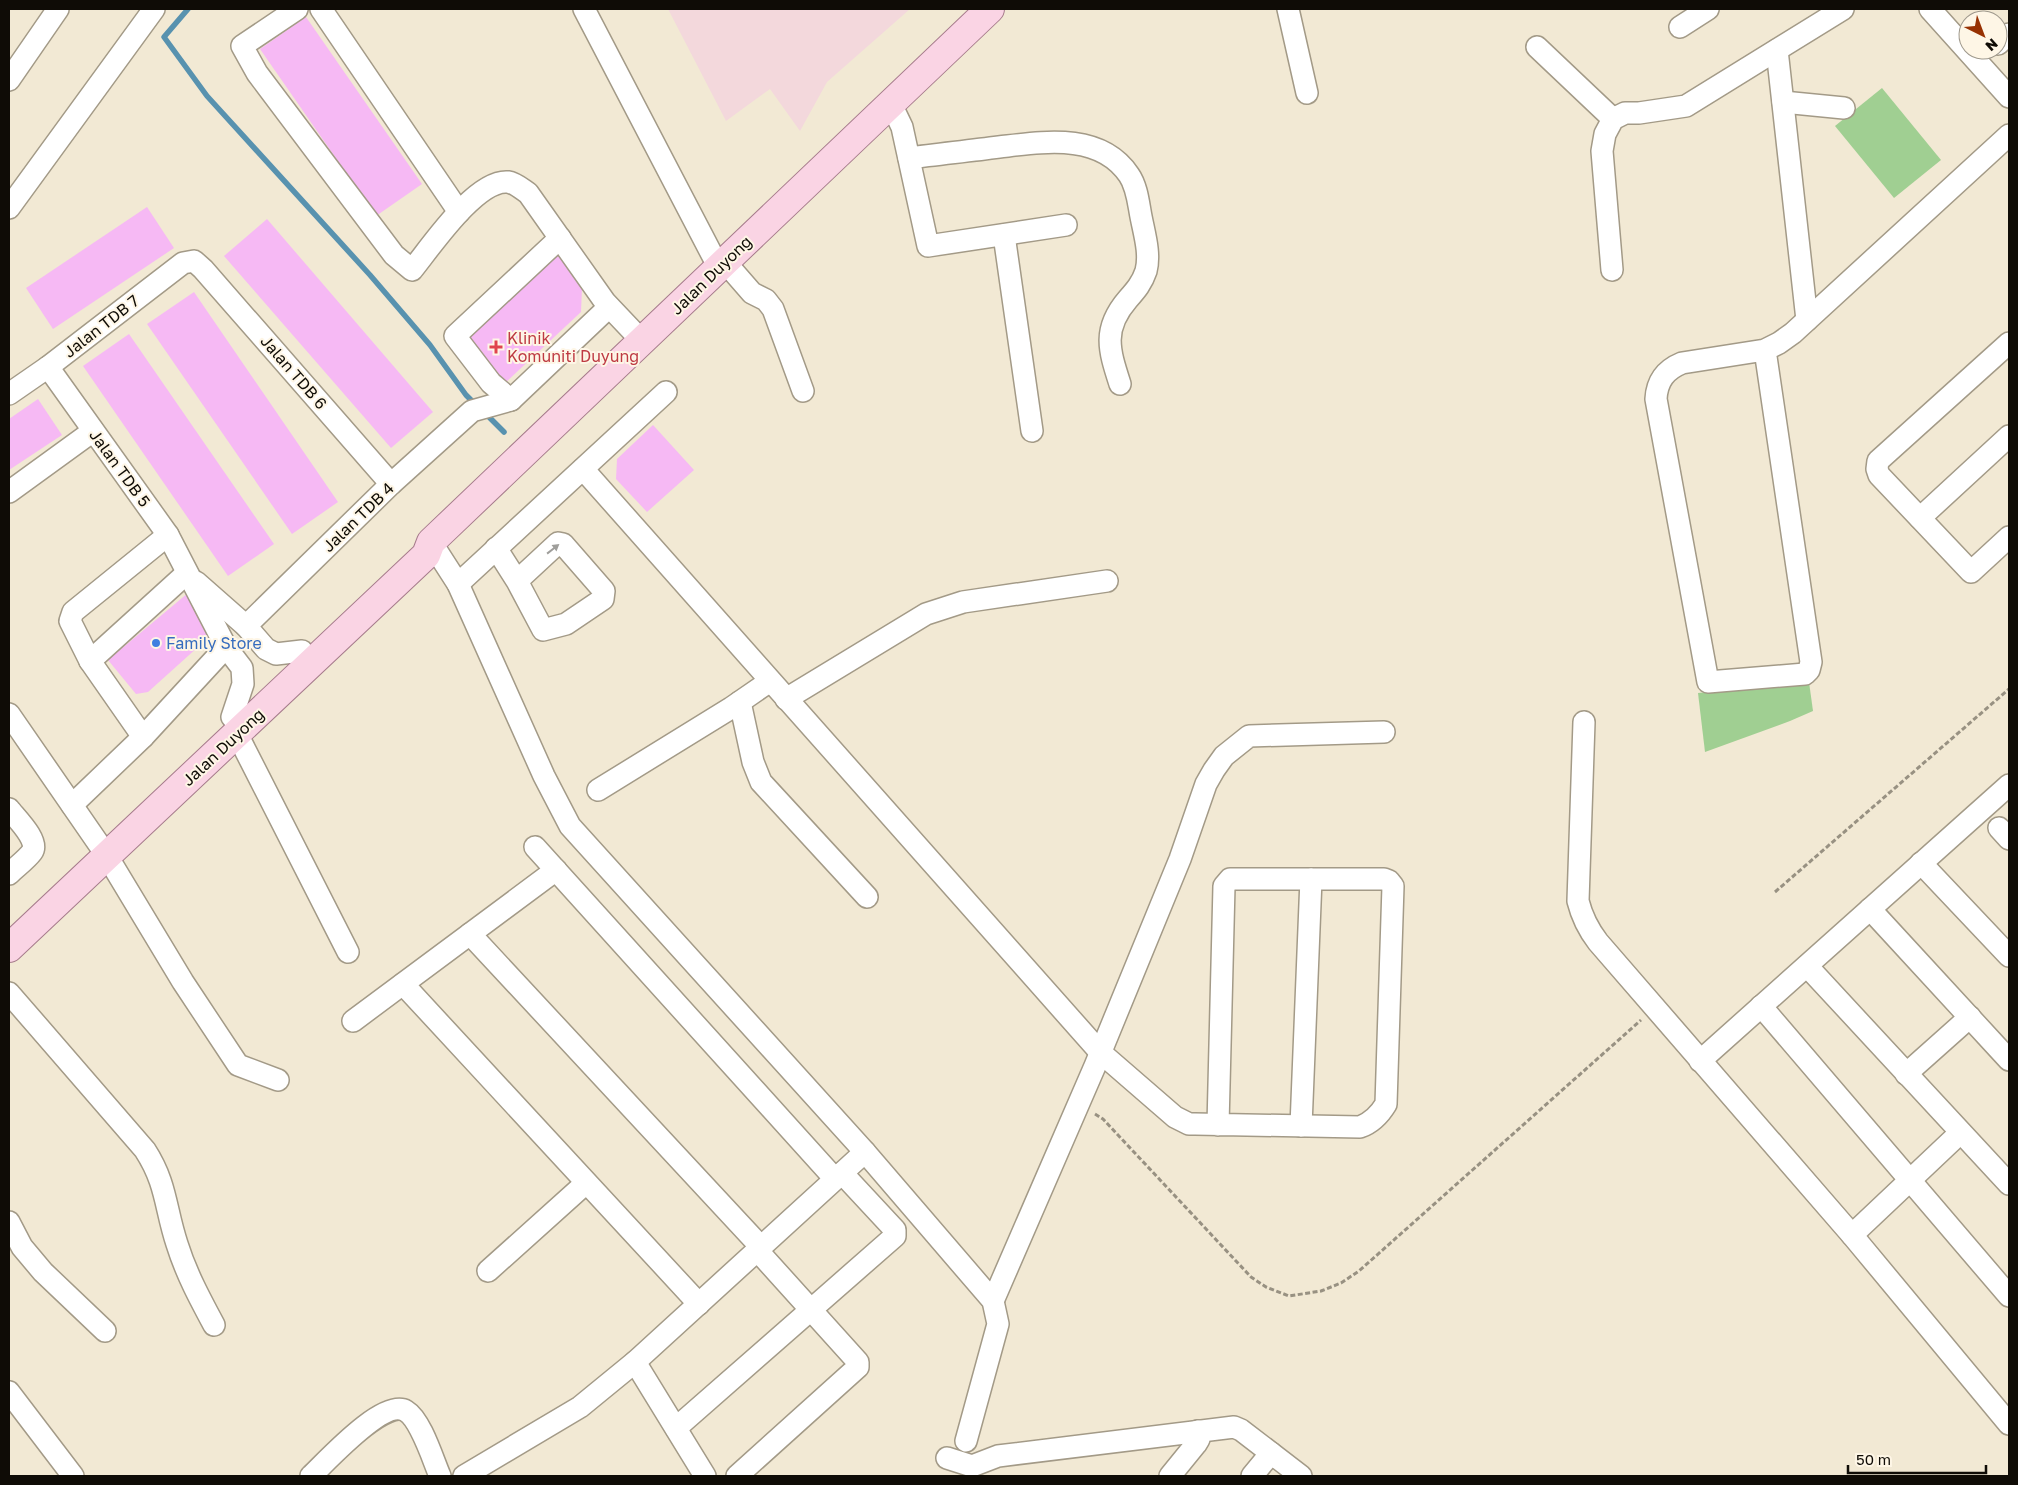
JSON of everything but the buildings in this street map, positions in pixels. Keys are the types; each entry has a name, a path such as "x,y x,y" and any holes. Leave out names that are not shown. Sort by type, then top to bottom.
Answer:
{"main road":[{"name":"Jalan Duyong","path":"9,948 102,849 234,725 426,555 431,542 990,9"},
{"name":"Jalan Duyong","path":"234,725 302,650 417,542 431,542"},
{"name":"Jalan Duyong","path":"9,926 102,849"}],"street":[{"path":"9,80 58,9"},
{"path":"9,208 154,9"},
{"path":"297,9 242,46 257,73 394,255 412,270 459,212 482,191 495,184 508,182 520,186 528,193 609,307 642,341"},
{"path":"321,9 459,212"},
{"path":"584,9 722,265 752,293 766,300 773,309 803,391"},
{"path":"1288,9 1306,93"},
{"path":"1680,27 1708,9"},
{"path":"1612,270 1602,151 1605,134 1613,119 1624,113 1640,113 1686,106 1843,9"},
{"path":"1930,9 1958,33"},
{"path":"1537,47 1613,119"},
{"path":"1777,50 1807,320"},
{"path":"1987,60 2009,96"},
{"path":"1783,102 1844,108"},
{"path":"891,104 902,127 928,246 1066,225"},
{"path":"1765,350 1811,662 1809,670 1805,674 1708,682 1656,399 1656,387 1661,378 1671,368 1682,363 1765,350 1779,343 1807,320 2009,135"},
{"path":"909,158 1033,143 1074,142 1101,150 1118,162 1130,176 1137,193 1148,258 1140,286 1116,315 1110,331 1110,352 1120,384"},
{"path":"1004,235 1032,431"},
{"path":"560,238 455,336 490,383 511,400 609,307"},
{"name":"Jalan TDB 7","path":"9,394 48,367 183,263 194,261"},
{"name":"Jalan TDB 6","path":"194,261 391,484"},
{"path":"2009,342 1878,461 1877,468 1879,474 1971,572 2009,537"},
{"name":"Jalan TDB 5","path":"48,367 168,536 226,647 242,668 244,684 234,725"},
{"path":"458,584 666,392"},
{"name":"Jalan TDB 4","path":"246,626 391,484 480,409 511,400"},
{"path":"9,492 93,431"},
{"path":"1920,518 2009,436"},
{"path":"583,469 786,699 1098,1059 1174,1117 1189,1124 1218,1125 1360,1127 1372,1120 1382,1110 1386,1104 1393,886 1389,881 1384,879 1230,879 1226,881 1224,886 1218,1125"},
{"path":"143,737 90,661 70,621 73,612 168,536"},
{"path":"431,542 458,584 544,776 570,826 865,1152 993,1301 998,1324 966,1441"},
{"path":"496,548 517,581 543,630 566,624 603,599 604,591 563,544 558,544 517,581"},
{"path":"90,661 187,573 246,626 266,648 276,654 302,650"},
{"path":"786,699 926,614 963,602 1107,581"},
{"path":"72,806 143,737 226,647"},
{"path":"598,790 740,702 770,681"},
{"path":"740,702 752,762 761,782 867,897"},
{"path":"9,714 102,849 183,982 238,1065 278,1080"},
{"path":"1584,722 1578,901 1582,916 1589,930 2008,1419"},
{"path":"234,725 348,952"},
{"path":"993,1301 1098,1059 1180,858 1206,784 1224,756 1238,742 1249,736 1384,732"},
{"path":"1700,1061 2009,785"},
{"path":"9,809 33,838 35,845 33,851 9,874"},
{"path":"535,847 839,1176 896,1233 895,1236 676,1428"},
{"path":"1921,864 2009,956"},
{"path":"353,1021 556,870"},
{"path":"1301,1126 1310,879"},
{"path":"1870,909 2009,1060"},
{"path":"470,934 759,1249 858,1362 858,1367 738,1476"},
{"path":"1807,966 2009,1184"},
{"path":"403,984 699,1304"},
{"path":"9,993 145,1150 155,1165 166,1197 176,1244 194,1288 214,1325"},
{"path":"1761,1006 2009,1296"},
{"path":"1906,1074 1970,1017"},
{"path":"1852,1235 1960,1133"},
{"path":"464,1476 580,1407 635,1362 865,1152"},
{"path":"488,1271 586,1183"},
{"path":"9,1222 22,1247 43,1272 105,1331"},
{"path":"635,1362 705,1476"},
{"path":"9,1392 73,1476"},
{"path":"311,1476 364,1427 381,1415 396,1409 406,1411 414,1419 440,1476"},
{"path":"947,1458 972,1466 998,1456 1234,1427 1241,1430 1301,1476"},
{"path":"1170,1476 1196,1444 1199,1439 1198,1431"},
{"path":"1252,1476 1271,1453"}],"path":[{"path":"1776,892 2009,688"},
{"path":"1082,1096 1251,1277 1266,1287 1289,1296 1321,1291 1341,1283 1359,1271 1651,1004"}],"shaded area":[{"path":"668,9 910,9 827,82 800,131 770,89 726,121"}],"green space":[{"path":"1882,88 1941,160 1894,198 1835,126"},
{"path":"1809,682 1813,711 1705,752 1698,693"}],"waterway":[{"path":"188,9 164,37 207,96 370,275 430,345 466,395 476,405"},
{"path":"485,413 504,432"}],"place":[{"name":"Klinik Komuniti Duyung","path":"496,347"},
{"name":"Family Store","path":"156,643"}]}
